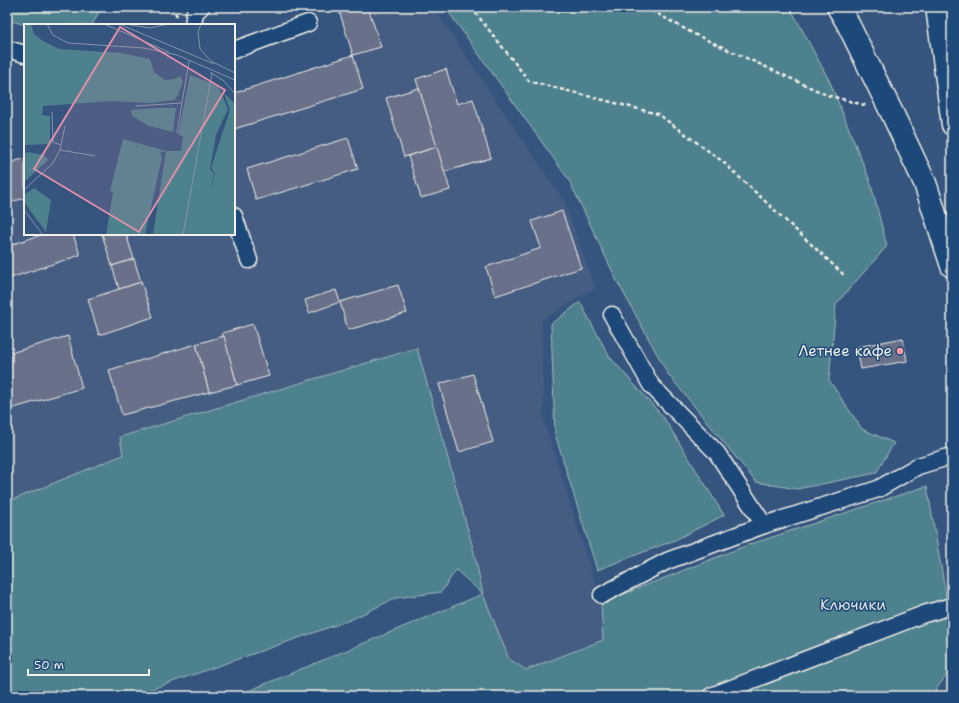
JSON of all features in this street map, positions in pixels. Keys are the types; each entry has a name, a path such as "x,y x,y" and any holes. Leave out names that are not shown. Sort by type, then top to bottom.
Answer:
{"highway":[{"path":"838,7 847,22 892,113 925,183 952,266"}],"main road":[{"path":"936,7 952,125"}],"lane":[{"path":"193,24 195,12 201,7"},
{"path":"235,50 308,23"},
{"path":"7,49 24,54"},
{"path":"235,219 249,260"},
{"path":"612,315 651,385 717,453 764,525"},
{"path":"602,595 667,561 764,525 878,489 918,466 952,456"},
{"path":"711,696 924,614 952,606"}],"path":[{"path":"471,7 529,80 658,114 722,161 844,275"},
{"path":"644,7 694,34 827,95 892,113"}],"shaded area":[{"path":"338,7 433,7 565,203 595,288 541,320 544,420 601,603 603,640 526,670 509,659 483,594 473,548 416,348 120,437 123,455 7,502 7,164 24,158 24,235 235,235 235,93 353,55"}],"green space":[{"path":"7,7 102,7 93,24 24,24 7,20"},
{"path":"445,7 790,7 830,82 870,181 887,246 836,304 829,380 862,429 894,443 876,473 797,489 756,482 668,374 617,281 569,180"},
{"path":"580,302 609,356 664,418 724,515 675,540 597,570 555,434 551,324"},
{"path":"417,348 473,548 483,594 456,570 441,592 396,598 350,620 132,696 7,696 7,502 123,455 120,437"},
{"name":"Ключики","path":"927,486 952,630 952,668 931,696 236,696 483,594 509,659 526,670 603,640 601,603 745,546"}],"building":[{"path":"338,7 368,7 381,47 353,55"},
{"path":"353,55 363,89 235,129 235,93"},
{"path":"446,69 457,104 473,99 491,158 444,172 416,79"},
{"path":"419,88 437,147 404,157 386,98"},
{"path":"348,138 358,169 256,200 247,169"},
{"path":"437,147 450,190 421,198 408,156"},
{"path":"24,158 24,198 7,203 7,164"},
{"path":"562,211 581,268 495,296 486,267 541,248 532,221"},
{"path":"41,235 73,235 80,255 7,279 7,246"},
{"path":"102,235 126,235 134,259 112,266"},
{"path":"134,259 141,282 119,289 112,266"},
{"path":"141,282 153,317 99,335 88,299"},
{"path":"398,285 407,313 348,330 340,302"},
{"path":"336,290 340,302 309,313 305,300"},
{"path":"253,324 269,376 237,385 222,333"},
{"path":"68,336 82,388 7,410 7,354"},
{"path":"224,336 237,385 209,392 196,344"},
{"path":"903,338 907,361 861,369 857,347"},
{"path":"196,344 209,392 122,415 109,370"},
{"path":"473,374 493,442 459,452 439,384"}],"place":[{"name":"Летнее кафе","path":"900,351"}]}
